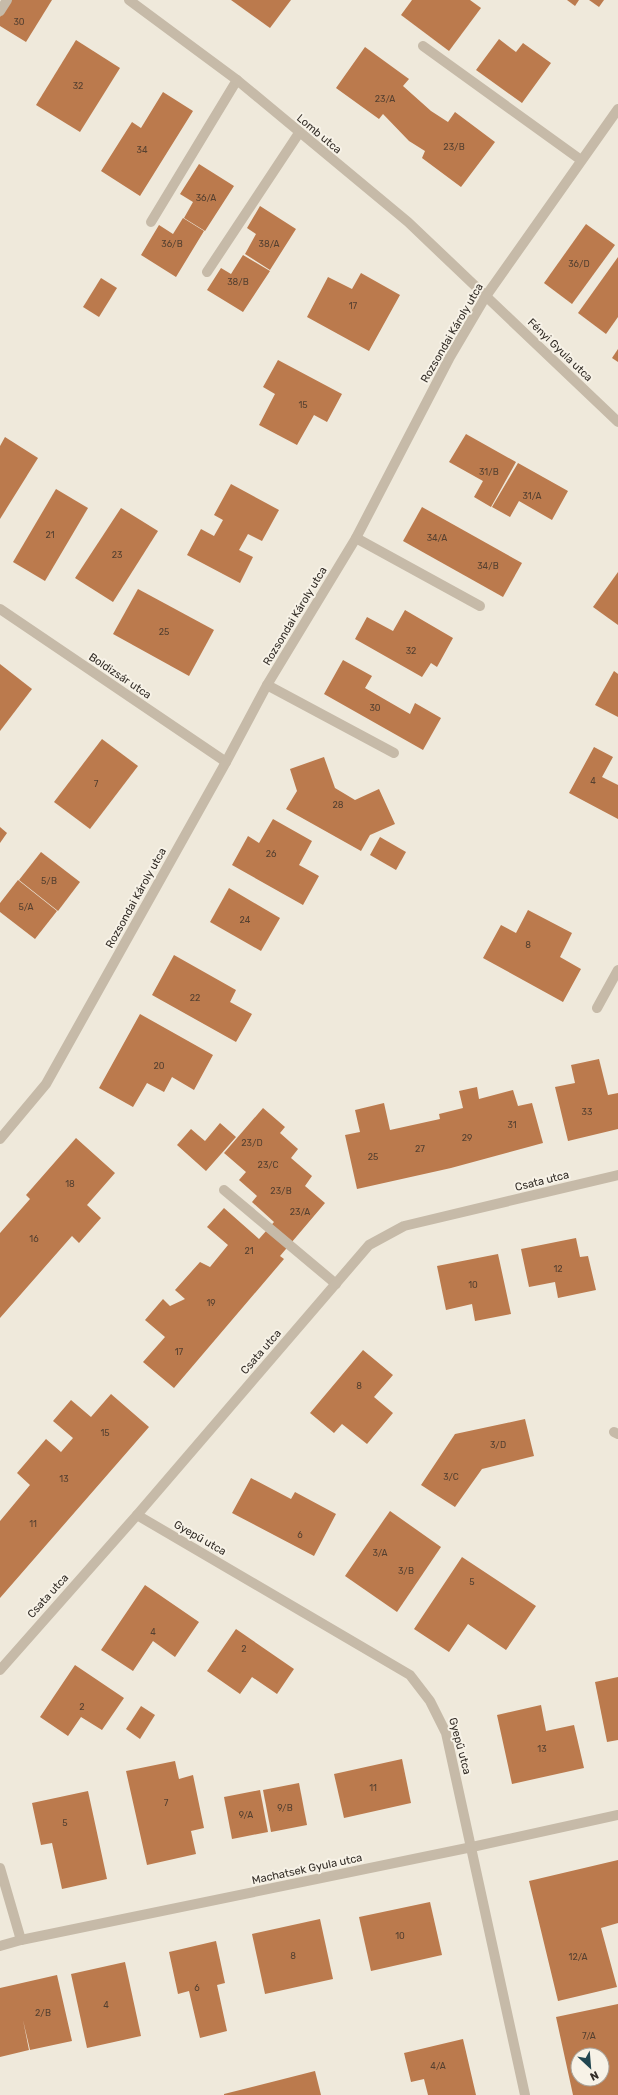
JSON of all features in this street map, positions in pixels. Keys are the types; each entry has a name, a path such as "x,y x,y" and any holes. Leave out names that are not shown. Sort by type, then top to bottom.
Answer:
{"street":[{"path":"0,11 7,0"},
{"name":"Lomb utca","path":"129,0 237,80 408,222 486,296"},
{"path":"423,46 581,160"},
{"path":"151,222 237,80"},
{"name":"Rozsondai Károly utca","path":"0,1139 46,1084 226,762 267,685 356,538 450,357 486,296 618,109"},
{"path":"207,272 299,133"},
{"name":"Fényi Gyula utca","path":"486,296 618,422"},
{"path":"356,538 480,606"},
{"name":"Boldizsár utca","path":"0,609 226,762"},
{"path":"267,685 394,753"},
{"path":"597,1008 618,970"},
{"name":"Csata utca","path":"0,1670 137,1515 369,1245 404,1226 618,1175"},
{"path":"224,1190 336,1284"},
{"name":"Gyepű utca","path":"137,1515 410,1675 433,1706 446,1733 525,2095"},
{"name":"Machatsek Gyula utca","path":"0,1946 21,1940 472,1847 618,1815"},
{"path":"0,1868 21,1940"}],"building":[{"path":"10,0 52,0 26,42 0,26 0,17"},
{"path":"231,0 291,0 270,28"},
{"path":"412,0 470,0 481,8 449,51 401,15"},
{"path":"567,0 579,0 575,6"},
{"path":"589,0 604,0 599,7"},
{"path":"499,39 516,52 523,43 551,63 522,103 476,70"},
{"path":"76,40 120,68 80,132 36,105"},
{"path":"365,47 409,79 403,86 431,111 448,122 455,112 495,142 461,187 422,158 425,151 409,141 383,114 379,119 336,88"},
{"path":"163,92 193,111 140,196 101,171 132,122 141,128"},
{"path":"199,164 234,186 205,231 184,218 193,202 180,194"},
{"path":"260,206 296,229 270,270 245,254 256,234 247,228"},
{"path":"183,218 204,231 176,277 141,255 159,225 173,234"},
{"path":"586,224 615,245 572,304 544,283"},
{"path":"243,255 270,271 243,312 207,290 221,268 231,274"},
{"path":"618,257 618,317 606,334 578,313"},
{"path":"361,273 400,295 369,351 307,317 328,277 352,289"},
{"path":"101,278 117,288 99,317 83,307"},
{"path":"618,349 618,362 612,358"},
{"path":"278,360 342,394 327,422 314,415 297,445 259,425 275,394 263,387"},
{"path":"466,434 516,462 491,507 474,497 483,481 449,462"},
{"path":"5,437 38,458 0,519 0,446"},
{"path":"518,463 568,491 552,520 519,501 510,517 492,507"},
{"path":"231,484 279,510 262,541 248,534 239,550 253,557 240,583 187,555 201,529 214,536 223,520 214,515"},
{"path":"56,489 88,508 45,581 13,562"},
{"path":"422,507 522,563 503,597 403,541"},
{"path":"121,508 158,531 113,602 75,578"},
{"path":"618,572 618,625 593,607"},
{"path":"138,589 214,630 189,676 113,634"},
{"path":"405,610 453,638 437,667 431,663 422,677 355,639 367,617 393,631"},
{"path":"343,660 372,676 365,688 410,714 415,703 441,718 423,750 324,694"},
{"path":"0,664 32,689 0,731"},
{"path":"614,671 618,674 618,717 595,705"},
{"path":"102,739 138,766 90,829 54,802"},
{"path":"594,747 613,757 602,777 618,785 618,819 569,793"},
{"path":"324,757 335,788 355,800 379,789 395,824 370,835 361,851 286,809 297,791 290,769"},
{"path":"273,819 312,841 299,865 319,876 303,905 232,865 248,836 259,843"},
{"path":"0,827 7,833 0,843"},
{"path":"380,837 406,852 396,870 370,855"},
{"path":"41,852 80,882 58,911 19,880"},
{"path":"18,880 57,911 35,939 0,912 0,903"},
{"path":"229,888 280,918 261,951 210,922"},
{"path":"528,910 572,933 560,957 581,969 563,1002 483,958 501,925 516,933"},
{"path":"174,955 236,990 230,1002 252,1014 236,1042 152,995"},
{"path":"140,1014 213,1055 194,1090 172,1077 164,1092 147,1083 133,1107 99,1088"},
{"path":"599,1059 608,1095 618,1093 618,1129 568,1141 555,1087 575,1083 571,1065"},
{"path":"477,1087 479,1099 513,1090 518,1106 532,1103 543,1143 451,1168 357,1189 345,1135 360,1132 355,1110 384,1103 390,1130 440,1119 439,1114 463,1108 459,1091"},
{"path":"263,1108 285,1127 280,1133 298,1149 291,1158 312,1176 305,1186 325,1203 280,1256 284,1259 174,1388 143,1362 165,1337 145,1320 163,1299 170,1306 185,1299 175,1290 200,1262 210,1267 228,1245 207,1227 224,1208 259,1239 274,1222 252,1202 257,1196 239,1180 246,1172 224,1153"},
{"path":"220,1123 236,1137 206,1171 177,1145 191,1129 205,1141"},
{"path":"76,1138 115,1173 87,1205 101,1218 79,1243 72,1236 0,1318 0,1233 30,1199 26,1195"},
{"path":"576,1238 580,1257 588,1256 596,1290 558,1298 555,1282 529,1287 521,1249"},
{"path":"498,1254 511,1314 475,1321 472,1304 446,1310 437,1266"},
{"path":"363,1350 393,1375 374,1397 393,1413 367,1444 342,1424 334,1433 310,1413"},
{"path":"111,1394 149,1427 0,1598 0,1521 30,1485 17,1473 46,1439 61,1452 73,1438 53,1421 71,1400 91,1417"},
{"path":"525,1419 534,1456 482,1469 455,1507 421,1485 455,1434"},
{"path":"251,1478 291,1499 295,1492 336,1514 314,1556 232,1513"},
{"path":"390,1511 441,1547 397,1612 345,1576"},
{"path":"462,1557 536,1606 506,1650 468,1624 449,1652 414,1629"},
{"path":"145,1585 199,1622 175,1657 153,1641 133,1671 101,1650"},
{"path":"236,1629 294,1669 277,1694 252,1677 240,1694 207,1671"},
{"path":"75,1665 124,1698 102,1730 81,1717 68,1736 40,1717"},
{"path":"618,1677 618,1740 607,1742 595,1682"},
{"path":"541,1705 546,1731 574,1725 584,1768 512,1784 497,1715"},
{"path":"141,1706 155,1715 140,1739 126,1729"},
{"path":"402,1759 411,1803 344,1818 334,1774"},
{"path":"175,1761 179,1779 193,1775 204,1828 191,1831 196,1854 147,1865 126,1771"},
{"path":"299,1783 307,1825 271,1832 263,1790"},
{"path":"260,1790 268,1832 232,1839 224,1797"},
{"path":"88,1791 107,1879 62,1889 52,1843 41,1845 32,1803"},
{"path":"618,1860 618,1923 601,1928 617,1987 558,2001 529,1881"},
{"path":"430,1902 442,1955 371,1971 359,1917"},
{"path":"320,1919 333,1979 265,1994 252,1934"},
{"path":"216,1941 225,1983 217,1985 227,2031 200,2038 189,1991 178,1994 169,1952"},
{"path":"125,1962 141,2036 87,2048 71,1974"},
{"path":"57,1975 72,2041 30,2050 23,2020 29,2050 0,2057 0,1988"},
{"path":"618,2004 618,2095 573,2095 571,2087 610,2087 610,2047 570,2047 570,2081 556,2017"},
{"path":"463,2039 476,2095 428,2095 424,2079 411,2082 404,2053"},
{"path":"315,2071 321,2095 224,2095 224,2094"}]}
